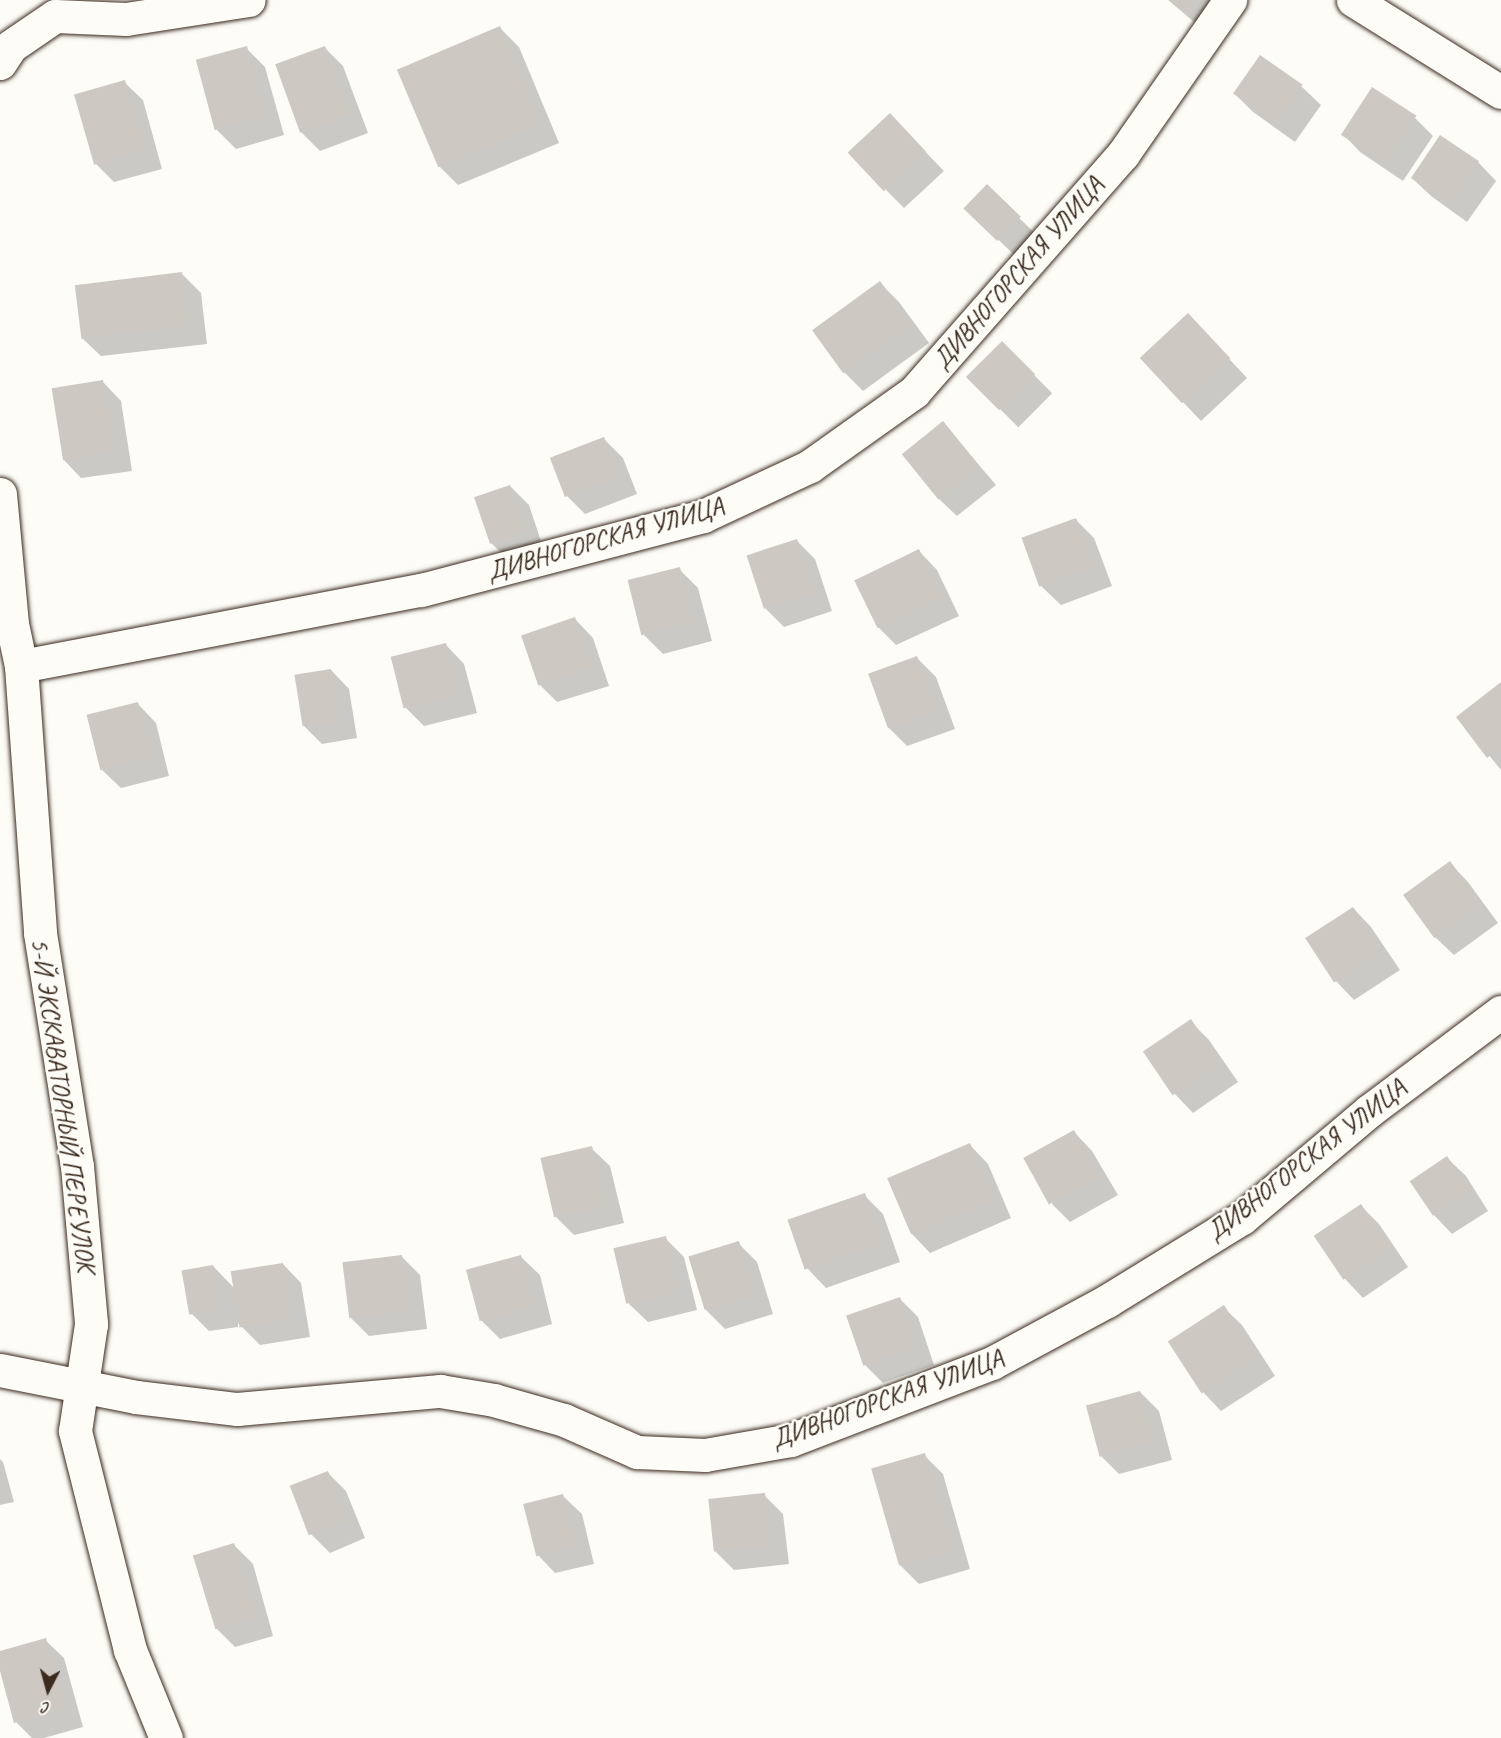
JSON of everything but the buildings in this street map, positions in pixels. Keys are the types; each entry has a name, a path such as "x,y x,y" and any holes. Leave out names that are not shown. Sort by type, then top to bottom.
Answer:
{"street":[{"path":"0,63 10,46 53,8 126,19 249,0"},
{"name":"ДИВНОГОРСКАЯ УЛИЦА","path":"21,666 421,590 704,516 810,466 914,392 1123,154 1230,0"},
{"path":"1353,0 1501,92"},
{"name":"5-Й ЭКСКАВАТОРНЫЙ ПЕРЕУЛОК","path":"0,494 6,623 21,666 40,933 77,1166 91,1324 75,1431 130,1650 166,1738"},
{"name":"ДИВНОГОРСКАЯ УЛИЦА","path":"0,1370 136,1397 237,1410 440,1391 494,1400 564,1420 637,1452 705,1455 791,1440 992,1363 1107,1300 1242,1218 1368,1111 1501,1012"}]}
